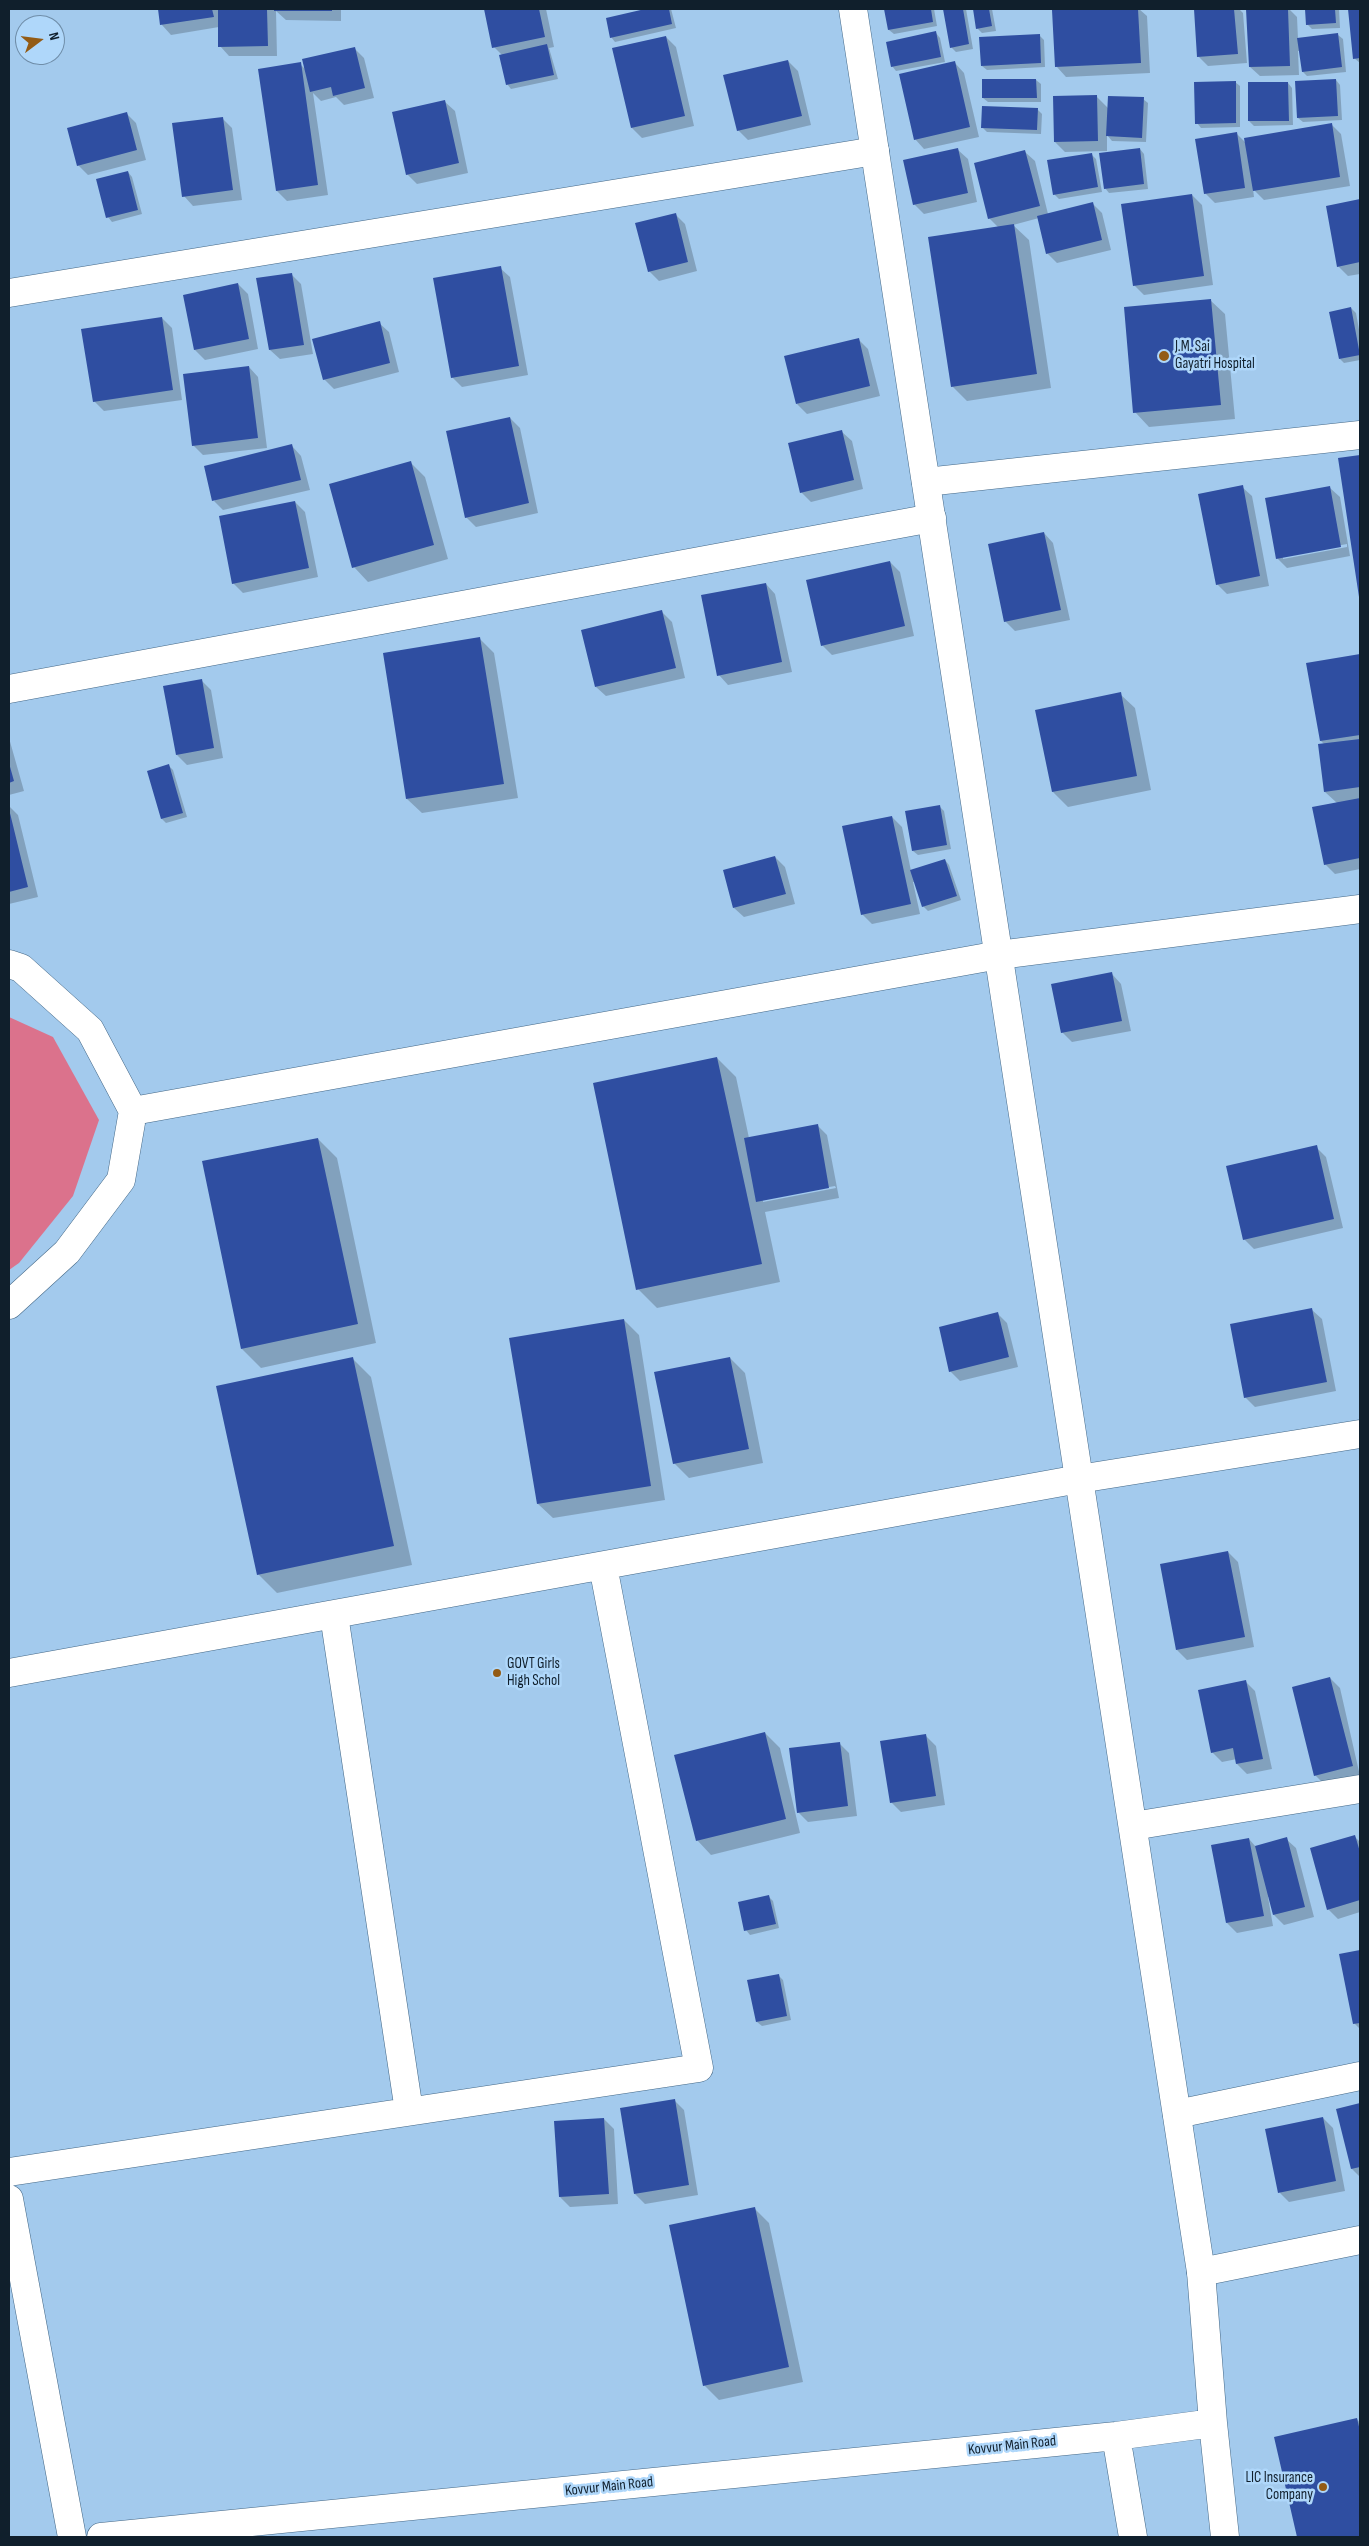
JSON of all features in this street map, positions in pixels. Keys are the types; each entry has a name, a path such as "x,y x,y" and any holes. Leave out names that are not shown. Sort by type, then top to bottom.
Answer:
{"street":[{"path":"853,9 1201,2272 1213,2423 1225,2537"},
{"path":"9,293 875,151"},
{"path":"926,482 1360,436"},
{"path":"9,689 932,518"},
{"path":"133,1111 999,955 1360,909"},
{"path":"9,964 20,968 90,1030 133,1111 121,1180 67,1252 9,1305"},
{"path":"9,1674 1079,1479 1360,1434"},
{"path":"9,2172 699,2068 603,1566"},
{"path":"334,1615 409,2111"},
{"path":"1133,1826 1360,1789"},
{"path":"1177,2114 1360,2076"},
{"path":"9,2199 72,2537"},
{"path":"1201,2272 1360,2240"},
{"name":"Kovvur Main Road","path":"101,2537 1116,2436 1213,2423"},
{"path":"1116,2436 1133,2537"}],"shaded area":[{"path":"9,1017 53,1037 99,1120 73,1196 19,1263 9,1270"}],"building":[{"path":"158,9 212,9 214,17 160,25"},
{"path":"218,9 267,9 268,46 218,47"},
{"path":"274,9 332,9 332,11 274,11"},
{"path":"484,9 539,9 545,37 492,48"},
{"path":"645,9 669,9 672,24 610,38 606,18"},
{"path":"884,9 931,9 933,22 888,30"},
{"path":"943,9 963,9 969,44 950,48"},
{"path":"973,9 989,9 992,26 976,29"},
{"path":"1138,9 1141,63 1055,67 1052,10"},
{"path":"1194,9 1234,9 1238,54 1197,57"},
{"path":"1246,9 1288,9 1290,66 1249,67"},
{"path":"1305,9 1335,9 1336,23 1306,25"},
{"path":"1348,9 1360,9 1360,58 1353,59"},
{"path":"936,31 941,57 891,67 886,42"},
{"path":"1338,33 1342,67 1302,72 1297,38"},
{"path":"1040,34 1041,63 981,66 979,37"},
{"path":"666,36 685,116 631,128 612,48"},
{"path":"547,44 554,75 506,85 499,55"},
{"path":"355,47 365,88 333,96 331,87 310,92 302,59"},
{"path":"788,60 802,116 737,131 723,75"},
{"path":"955,61 970,127 914,140 899,74"},
{"path":"301,62 318,185 276,191 258,69"},
{"path":"982,79 1036,79 1037,98 982,98"},
{"path":"1336,79 1338,116 1297,118 1295,81"},
{"path":"1236,81 1236,123 1195,124 1194,82"},
{"path":"1248,82 1288,82 1289,121 1248,121"},
{"path":"1097,95 1098,141 1054,142 1053,96"},
{"path":"1108,96 1144,97 1142,138 1106,136"},
{"path":"445,100 459,163 406,175 392,112"},
{"path":"982,106 1038,108 1037,130 981,128"},
{"path":"127,112 137,150 77,166 67,128"},
{"path":"223,117 233,190 182,197 172,123"},
{"path":"1332,123 1340,177 1253,191 1244,138"},
{"path":"1237,132 1245,188 1204,194 1195,139"},
{"path":"958,148 968,193 913,205 903,160"},
{"path":"1140,148 1144,184 1104,189 1099,153"},
{"path":"1025,150 1040,206 988,219 974,163"},
{"path":"1092,153 1098,187 1053,195 1047,160"},
{"path":"128,171 138,210 106,218 96,179"},
{"path":"1192,194 1204,276 1133,286 1121,204"},
{"path":"1360,199 1360,262 1337,267 1326,206"},
{"path":"1093,202 1102,240 1046,254 1037,216"},
{"path":"676,213 688,262 648,272 635,223"},
{"path":"1014,224 1037,374 951,387 928,237"},
{"path":"501,266 519,366 451,378 433,278"},
{"path":"292,273 304,345 269,350 256,278"},
{"path":"238,283 249,339 194,350 183,295"},
{"path":"1211,299 1221,405 1133,413 1124,307"},
{"path":"1351,307 1360,355 1339,359 1329,312"},
{"path":"162,317 173,390 93,402 81,329"},
{"path":"380,321 390,363 323,380 312,339"},
{"path":"859,338 870,386 796,404 784,356"},
{"path":"249,366 258,438 192,446 183,374"},
{"path":"510,417 529,503 465,518 446,431"},
{"path":"842,430 854,480 800,493 788,443"},
{"path":"292,444 301,480 212,501 204,466"},
{"path":"1360,455 1360,597 1359,597 1338,458"},
{"path":"411,461 434,545 352,568 329,484"},
{"path":"1243,485 1260,576 1216,585 1198,494"},
{"path":"1330,486 1341,547 1276,559 1265,498"},
{"path":"295,501 309,568 232,584 219,516"},
{"path":"1044,532 1061,610 1004,622 988,544"},
{"path":"890,561 905,626 821,646 806,580"},
{"path":"766,583 782,662 717,676 701,595"},
{"path":"662,610 676,668 595,687 581,630"},
{"path":"480,637 504,784 406,799 383,653"},
{"path":"1360,654 1360,735 1320,741 1306,663"},
{"path":"202,679 214,748 176,755 163,686"},
{"path":"1121,692 1137,776 1052,792 1035,710"},
{"path":"1360,739 1360,787 1324,792 1318,744"},
{"path":"9,763 14,781 9,783"},
{"path":"169,764 183,813 161,819 147,771"},
{"path":"1360,798 1360,858 1324,865 1312,807"},
{"path":"940,805 947,845 912,851 905,811"},
{"path":"9,809 28,887 9,892"},
{"path":"892,816 911,904 861,915 842,826"},
{"path":"775,856 786,894 733,908 723,870"},
{"path":"945,859 957,896 922,907 910,870"},
{"path":"1112,972 1122,1021 1061,1033 1051,984"},
{"path":"717,1057 762,1264 636,1290 593,1083"},
{"path":"818,1124 829,1188 756,1202 744,1138"},
{"path":"318,1138 358,1324 241,1349 202,1161"},
{"path":"1317,1145 1334,1219 1243,1240 1226,1166"},
{"path":"1312,1308 1327,1382 1244,1398 1230,1324"},
{"path":"998,1312 1009,1357 949,1372 939,1327"},
{"path":"624,1319 651,1486 537,1504 509,1338"},
{"path":"353,1357 394,1546 257,1575 216,1386"},
{"path":"730,1357 749,1449 673,1464 654,1372"},
{"path":"1228,1551 1245,1637 1176,1650 1160,1564"},
{"path":"1330,1677 1353,1766 1314,1776 1292,1687"},
{"path":"1246,1680 1263,1759 1236,1764 1233,1748 1211,1753 1198,1690"},
{"path":"765,1732 786,1819 696,1841 674,1755"},
{"path":"926,1734 936,1796 890,1803 880,1741"},
{"path":"840,1742 848,1806 797,1813 789,1748"},
{"path":"1355,1835 1360,1852 1360,1900 1327,1910 1310,1848"},
{"path":"1287,1837 1305,1907 1273,1915 1255,1846"},
{"path":"1249,1838 1264,1916 1226,1923 1211,1845"},
{"path":"769,1895 776,1924 744,1931 738,1902"},
{"path":"1360,1950 1360,2023 1353,2024 1339,1954"},
{"path":"779,1974 787,2016 756,2022 747,1980"},
{"path":"675,2099 689,2185 634,2194 620,2108"},
{"path":"1360,2103 1360,2167 1351,2169 1336,2109"},
{"path":"1323,2117 1336,2181 1278,2193 1265,2129"},
{"path":"604,2118 609,2194 559,2197 554,2121"},
{"path":"755,2207 789,2367 703,2386 669,2225"},
{"name":"LIC Insurance Company","path":"1357,2418 1360,2431 1360,2537 1297,2537 1274,2437"}],"place":[{"name":"J.M. Sai Gayatri Hospital","path":"1164,356"},
{"name":"GOVT Girls High Schol","path":"497,1673"},
{"name":"LIC Insurance Company","path":"1323,2487"}]}
